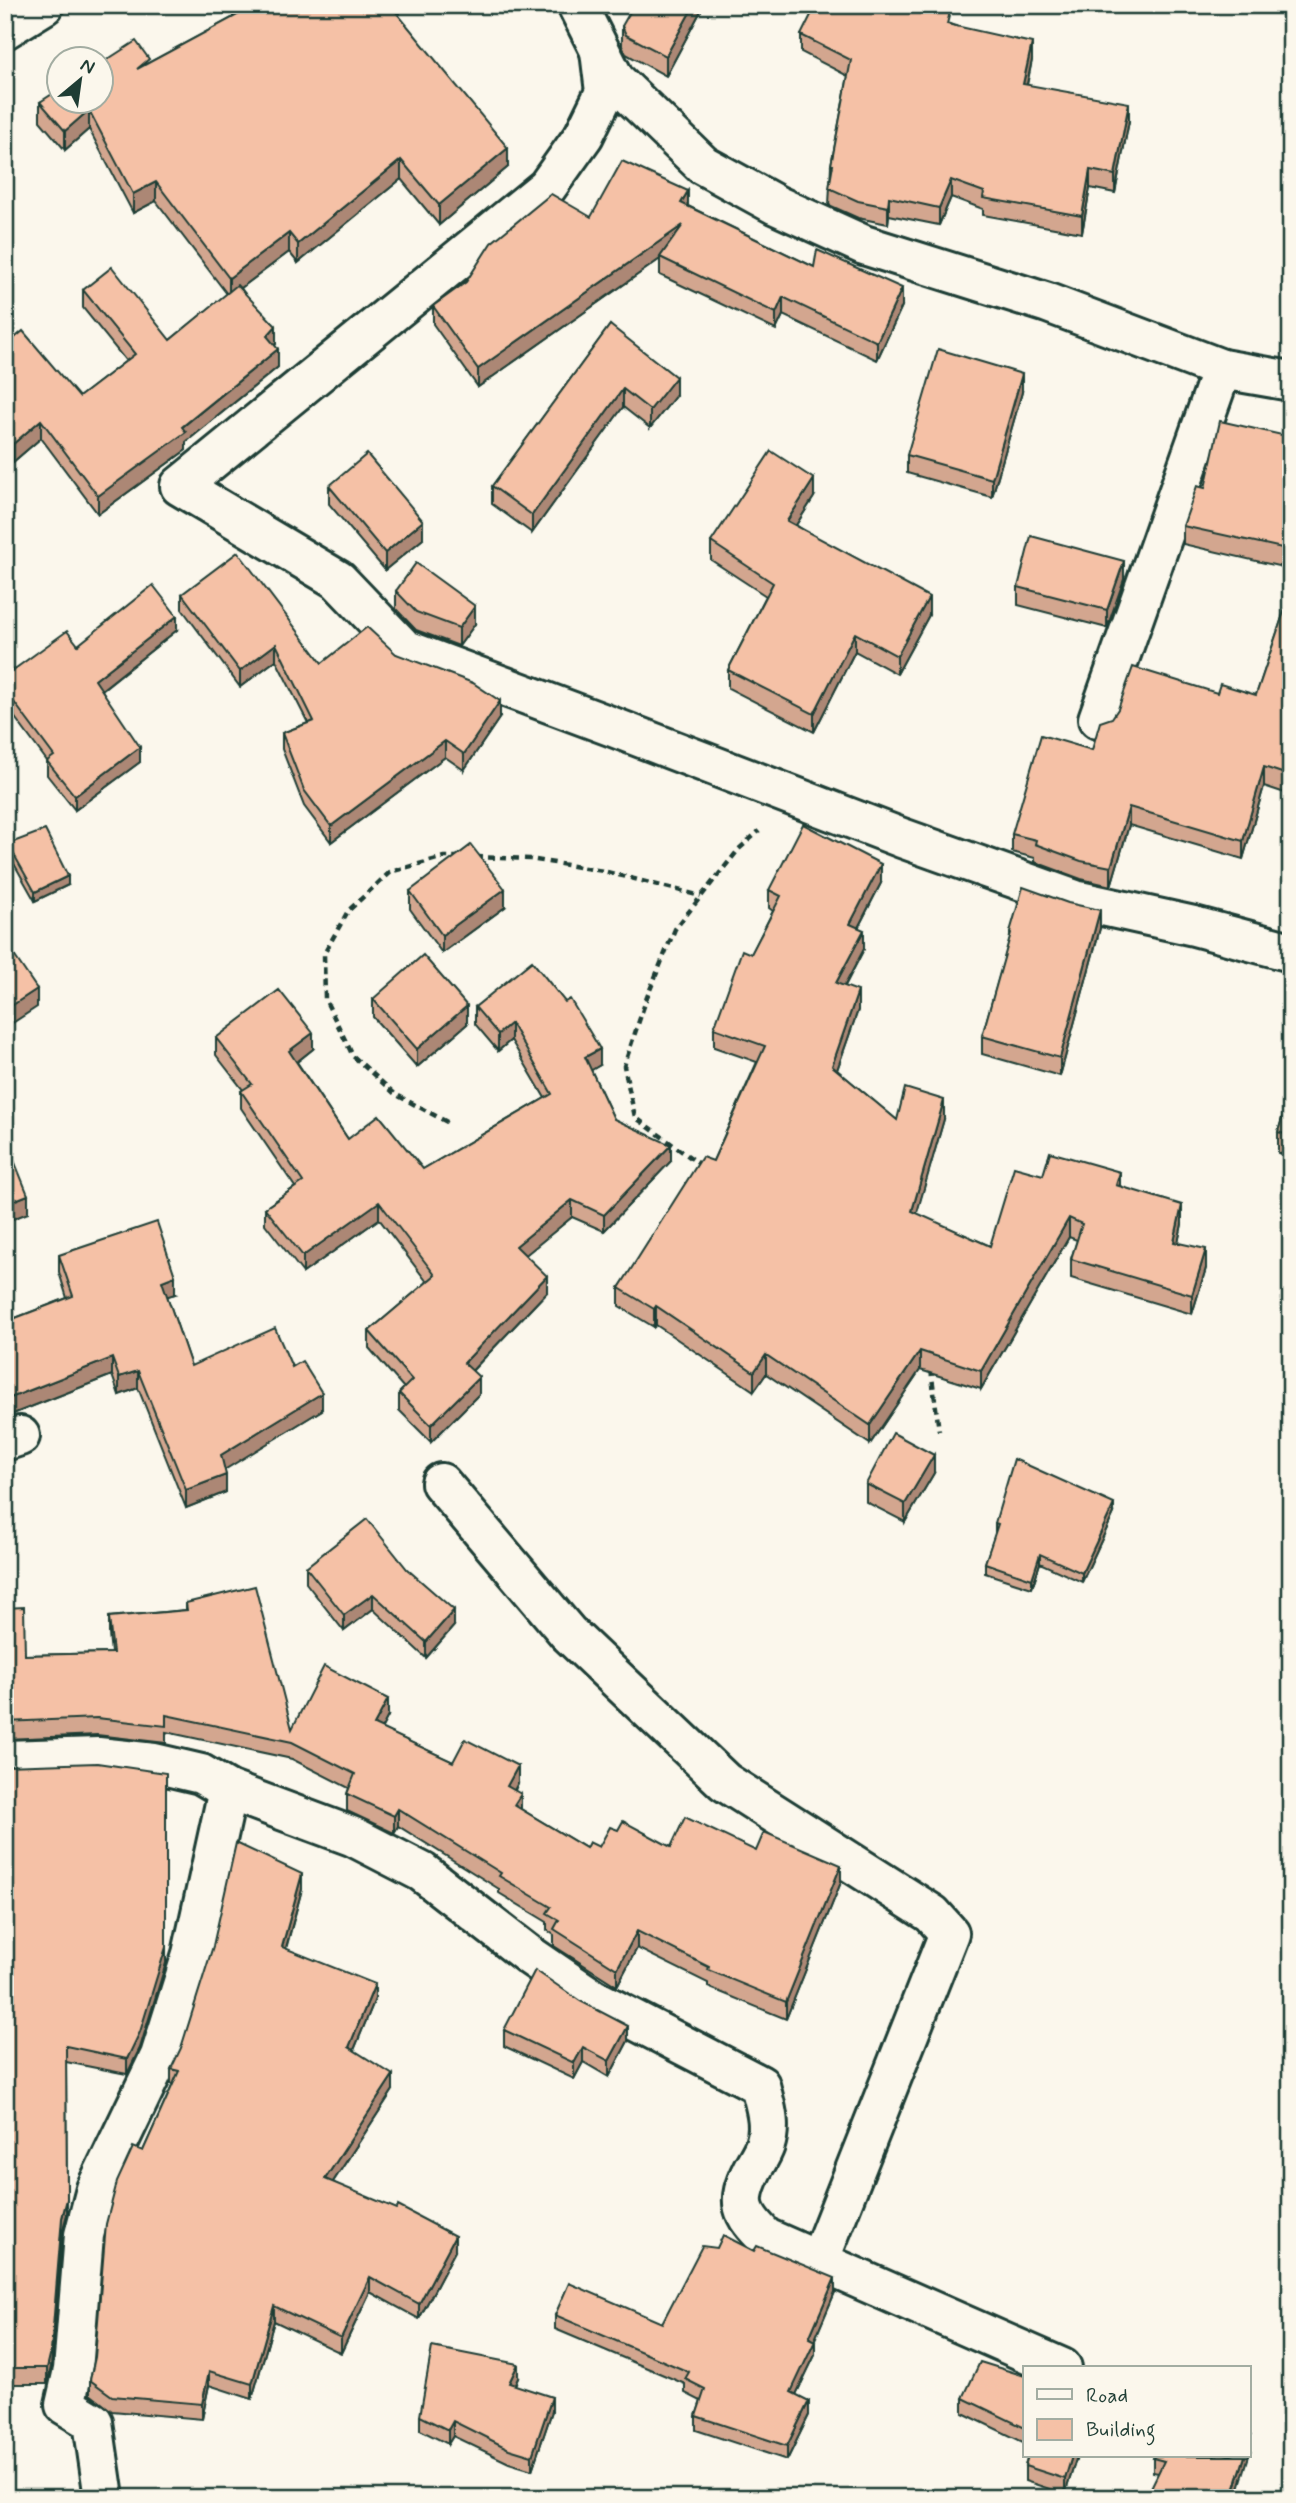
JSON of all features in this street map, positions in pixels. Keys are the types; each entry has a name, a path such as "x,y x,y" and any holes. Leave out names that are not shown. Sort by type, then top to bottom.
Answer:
{"street":[{"path":"5,29 44,5"},
{"path":"577,5 615,80 703,165 776,205 864,245 1048,303 1222,369 1291,381"},
{"path":"600,51 606,92 584,135 547,187 180,486 338,580 404,649 902,838 1075,900 1194,926 1291,952"},
{"path":"1098,719 1222,369"},
{"path":"441,1483 568,1633 725,1782 932,1914 949,1933 819,2261"},
{"path":"5,1760 99,1757 154,1763 201,1774 228,1790 354,1837 422,1871 529,1955 592,1998 760,2085 769,2119 765,2145 750,2173 742,2201 749,2221 766,2238 1057,2366"},
{"path":"104,2498 93,2423 65,2405 73,2370 84,2235 96,2189 160,2056 192,1954 228,1790"}],"path":[{"path":"705,1168 635,1117 624,1066 647,998 675,929 739,849 796,797"},
{"path":"447,1122 395,1094 353,1056 325,999 324,954 348,911 390,872 444,857 530,859 603,871 701,896"},
{"path":"929,1358 939,1431"}],"building":[{"path":"240,5 392,5 508,148 439,205 401,160 298,244 289,233 229,278 156,182 133,194 92,116 116,116 116,54 136,41 149,59 137,69 245,11"},
{"path":"634,5 694,5 666,56 626,35 622,26"},
{"path":"816,5 850,5 857,9 857,5 920,5 950,12 947,24 1032,43 1023,84 1129,103 1115,175 1090,170 1082,216 983,198 984,192 951,180 939,208 889,197 888,207 858,201 829,188 851,60 801,35"},
{"path":"46,98 46,109 40,102"},
{"path":"52,116 82,116 65,131"},
{"path":"622,161 688,191 681,203 814,267 817,250 902,288 877,342 783,297 776,313 660,257 683,225 478,369 433,306 466,282 491,243 551,194 591,217"},
{"path":"112,267 170,340 237,285 276,326 267,336 278,349 182,427 186,432 98,496 41,420 13,444 5,435 5,346 23,331 79,397 135,354 83,290"},
{"path":"610,325 676,377 650,410 623,389 532,515 492,486"},
{"path":"938,349 1022,374 992,479 907,455"},
{"path":"1220,421 1291,437 1291,550 1183,526 1197,486 1205,488"},
{"path":"771,451 814,479 787,521 929,597 897,656 855,633 814,714 728,670 773,583 711,542"},
{"path":"367,454 423,521 385,553 329,486"},
{"path":"1031,536 1124,561 1107,610 1018,587"},
{"path":"238,552 322,663 367,627 396,654 473,683 500,701 464,754 445,741 331,826 304,790 282,733 314,721 276,644 240,671 182,594"},
{"path":"416,563 475,606 459,628 416,612 396,591"},
{"path":"153,585 177,616 95,680 140,747 75,796 47,761 54,756 5,690 5,676 67,631 78,645"},
{"path":"1291,591 1291,776 1264,767 1243,841 1129,807 1111,867 1081,861 1035,844 1036,840 1012,834 1041,735 1092,750 1100,722 1112,718 1118,709 1133,667 1217,693 1220,684 1256,695"},
{"path":"803,824 881,864 850,924 864,930 836,983 858,991 832,1066 897,1120 905,1088 944,1100 912,1211 990,1246 1014,1167 1043,1175 1050,1152 1120,1172 1116,1185 1182,1205 1174,1242 1206,1249 1192,1295 1071,1259 1082,1224 1069,1218 981,1371 920,1351 870,1425 766,1355 754,1372 656,1306 654,1309 619,1288 702,1157 713,1161 765,1046 714,1028 742,950 751,954 781,896 769,890"},
{"path":"45,830 68,876 35,892 8,844"},
{"path":"471,845 505,889 442,935 410,891"},
{"path":"1023,887 1068,903 1100,910 1060,1058 982,1036"},
{"path":"5,942 37,989 5,1010"},
{"path":"423,955 467,1006 417,1049 373,999"},
{"path":"532,961 565,1002 570,999 600,1049 585,1057 614,1119 671,1145 604,1215 572,1200 516,1246 547,1276 464,1363 479,1377 431,1425 399,1393 412,1380 369,1331 435,1275 379,1202 303,1256 265,1208 303,1182 241,1091 252,1084 216,1038 279,990 313,1033 289,1051 348,1139 379,1115 423,1169 552,1094 511,1023 498,1034 475,1007"},
{"path":"1291,1089 1291,1136 1278,1132"},
{"path":"5,1138 28,1195 5,1204"},
{"path":"157,1222 175,1276 162,1281 191,1366 275,1328 292,1367 302,1361 322,1393 221,1455 226,1475 186,1490 138,1371 119,1377 112,1358 5,1400 5,1322 73,1296 59,1255"},
{"path":"893,1433 934,1455 905,1504 866,1484"},
{"path":"1014,1459 1114,1504 1082,1573 1040,1554 1032,1579 985,1563"},
{"path":"367,1519 407,1569 454,1610 426,1642 373,1594 344,1615 306,1567"},
{"path":"255,1586 292,1729 324,1666 388,1699 374,1725 453,1762 465,1739 518,1766 507,1786 521,1794 514,1805 586,1848 589,1842 599,1847 610,1827 618,1830 623,1821 671,1847 685,1817 756,1851 764,1832 841,1865 786,2002 708,1970 709,1967 637,1931 617,1969 554,1929 559,1920 547,1913 551,1907 398,1809 394,1816 347,1794 355,1774 292,1742 166,1715 166,1726 97,1718 5,1722 5,1608 24,1607 25,1655 113,1653 109,1617 187,1610 186,1603"},
{"path":"97,1763 166,1773 166,1947 140,2032 127,2059 66,2046 67,2199 62,2218 51,2351 47,2368 5,2368 5,1766"},
{"path":"236,1843 302,1874 282,1947 375,1984 349,2047 393,2075 325,2179 397,2209 398,2206 455,2236 419,2304 370,2277 341,2338 274,2306 252,2384 209,2371 202,2404 112,2396 90,2380 95,2357 106,2224 117,2182 133,2147 143,2151 179,2071 171,2069 181,2048 213,1946"},
{"path":"535,1970 580,2001 628,2026 609,2061 583,2047 574,2063 504,2030"},
{"path":"723,2235 754,2251 757,2246 835,2278 809,2338 815,2341 791,2392 809,2401 787,2446 696,2416 705,2389 685,2379 689,2372 555,2315 569,2283 662,2323 702,2246 717,2248"},
{"path":"432,2347 518,2364 509,2383 552,2397 532,2456 509,2449 453,2421 448,2430 420,2416"},
{"path":"980,2362 1023,2375 1023,2427 963,2398"},
{"path":"1027,2458 1071,2458 1065,2479 1025,2466"},
{"path":"1153,2458 1244,2458 1233,2498 1146,2498 1164,2461"}]}
